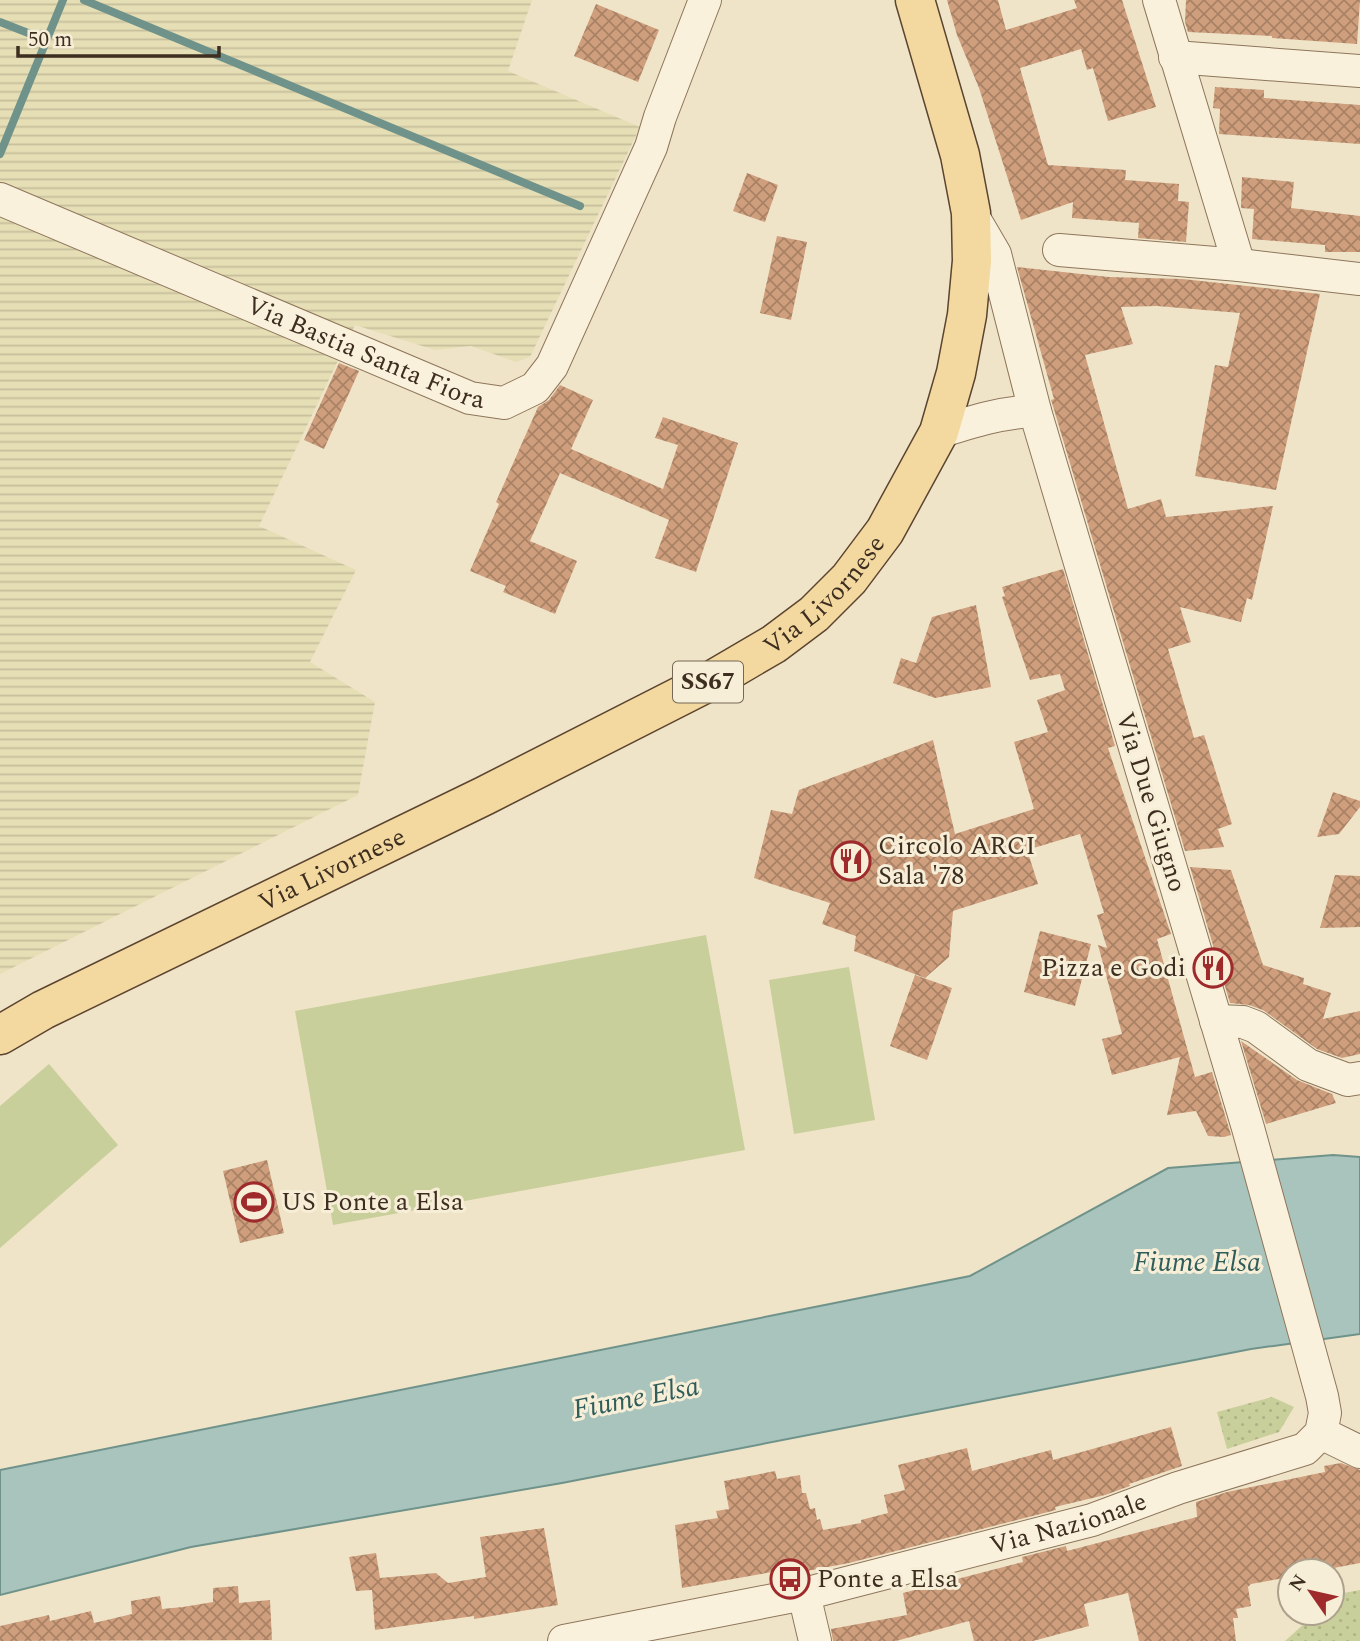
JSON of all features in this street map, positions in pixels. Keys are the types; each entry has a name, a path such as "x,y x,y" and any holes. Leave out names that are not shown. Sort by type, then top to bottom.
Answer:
{"main road":[{"name":"Via Livornese","path":"0,1035 43,1010 550,763 716,678 774,644 814,614 849,579 867,557 910,488 939,432 956,373 967,315 972,261 971,213 960,155 915,0"}],"street":[{"name":"Via Bastia Santa Fiora","path":"0,200 470,398 504,403 535,388 552,366 651,147 705,0"},
{"path":"1159,0 1238,265"},
{"path":"1175,57 1360,71"},
{"name":"Via Due Giugno","path":"971,213 995,254 1035,411 1248,1128 1322,1396 1325,1413 1321,1433"},
{"path":"1059,250 1238,265 1360,279"},
{"path":"939,432 983,418 1035,411"},
{"path":"1216,1021 1243,1022 1256,1027 1308,1065 1348,1080 1360,1078"},
{"path":"1321,1433 1360,1452"},
{"name":"Via Nazionale","path":"564,1641 804,1594 1092,1520 1178,1488 1305,1449 1321,1433"},
{"path":"804,1594 815,1641"}],"shaded area":[{"path":"0,0 532,0 508,71 640,127 530,357 516,362 471,346 435,350 355,325 259,526 356,570 310,662 375,702 358,795 0,974"}],"green space":[{"path":"706,935 745,1150 333,1225 295,1011"},
{"path":"849,967 875,1120 794,1134 769,980"},
{"path":"49,1064 118,1145 0,1248 0,1106"},
{"path":"1272,1397 1294,1407 1279,1432 1227,1449 1217,1412"},
{"path":"1360,1590 1360,1641 1285,1641 1300,1627 1346,1627 1346,1593"}],"water":[{"name":"Fiume Elsa","path":"1333,1155 1360,1157 1360,1334 1251,1349 562,1483 191,1547 0,1595 0,1470 970,1276 1168,1168"}],"building":[{"path":"947,0 998,0 1006,30 1077,8 1074,0 1122,0 1156,107 1108,121 1093,68 1087,70 1081,49 1020,68 1048,165 1126,170 1125,180 1179,184 1178,201 1189,202 1186,242 1138,238 1139,223 1072,218 1073,202 1021,220 979,88 957,35"},
{"path":"1186,0 1360,0 1357,44 1188,32 1185,22"},
{"path":"596,4 659,30 638,82 574,56"},
{"path":"1215,87 1264,90 1264,98 1360,105 1360,144 1219,134 1220,109 1213,108"},
{"path":"747,173 778,185 765,222 733,211"},
{"path":"1242,177 1294,182 1291,208 1360,216 1360,252 1325,252 1325,245 1252,239 1254,209 1241,208"},
{"path":"777,236 807,242 791,320 760,313"},
{"path":"1017,267 1109,277 1183,279 1320,294 1276,490 1195,476 1215,365 1228,367 1240,313 1157,306 1121,307 1133,344 1085,355 1128,509 1161,499 1166,517 1273,506 1252,600 1247,598 1241,622 1180,607 1191,642 1168,649 1194,738 1204,735 1232,824 1218,829 1224,847 1185,851 1051,400 1054,399"},
{"path":"339,363 359,371 324,449 304,440"},
{"path":"560,385 593,400 571,449 663,489 678,445 655,438 663,417 738,443 696,572 655,558 669,520 560,473 530,541 577,561 555,614 503,592 506,586 470,571 499,504 496,502 538,407 549,400"},
{"path":"1063,569 1115,746 1108,748 1171,934 1157,939 1195,1077 1212,1072 1231,1135 1208,1136 1196,1111 1167,1115 1180,1057 1112,1075 1102,1039 1122,1034 1098,945 1107,948 1097,915 1104,913 1080,834 1027,850 1038,884 953,911 949,957 925,978 854,951 856,936 822,924 830,903 754,878 771,810 792,814 799,790 933,740 955,834 1034,809 1014,742 1048,732 1037,700 1065,690 1060,674 1030,680 1002,597 1005,596 1002,587"},
{"path":"976,605 991,687 935,698 893,683 901,658 916,663 932,617"},
{"path":"1333,792 1360,801 1360,807 1339,834 1317,837"},
{"path":"1190,867 1231,870 1263,965 1304,978 1303,984 1331,993 1323,1019 1360,1011 1360,1054 1342,1058 1317,1049 1263,1010 1230,1003"},
{"path":"1335,875 1360,876 1360,927 1320,928"},
{"path":"1040,931 1091,944 1075,1006 1024,992"},
{"path":"915,975 952,988 927,1060 890,1046"},
{"path":"1241,1041 1297,1080 1332,1094 1336,1103 1266,1124"},
{"name":"US Ponte a Elsa","path":"267,1160 284,1233 240,1243 223,1171"},
{"path":"1171,1427 1182,1466 1105,1495 849,1563 796,1573 795,1568 682,1588 675,1525 718,1518 716,1511 729,1509 724,1481 775,1471 777,1479 800,1475 802,1493 806,1493 810,1509 815,1508 817,1520 820,1519 823,1530 861,1523 861,1520 888,1513 884,1495 905,1490 898,1465 967,1448 972,1471 1051,1450 1053,1460"},
{"path":"1341,1463 1360,1470 1360,1563 1346,1566 1346,1557 1276,1557 1276,1580 1251,1584 1248,1587 1251,1606 1236,1609 1238,1618 1233,1618 1236,1641 1139,1641 1128,1593 1084,1604 1089,1626 1033,1641 974,1641 969,1621 896,1641 833,1641 831,1629 907,1615 903,1593 1023,1562 1022,1557 1066,1546 1067,1551 1197,1517 1196,1502 1227,1492 1325,1472 1324,1466"},
{"path":"544,1528 558,1605 474,1619 474,1616 375,1630 372,1590 356,1591 349,1557 376,1553 380,1578 436,1573 448,1583 486,1577 480,1537"},
{"path":"238,1586 239,1603 270,1600 272,1640 0,1641 0,1626 49,1615 50,1621 91,1611 94,1623 132,1614 131,1601 160,1596 162,1609 183,1607 213,1602 213,1588"}],"waterway":[{"path":"0,154 63,0"},
{"path":"84,0 580,206"},
{"path":"0,22 46,40"}],"place":[{"name":"Circolo ARCI Sala '78","path":"851,861"},
{"name":"Pizza e Godi","path":"1213,968"},
{"name":"US Ponte a Elsa","path":"254,1202"},
{"name":"Ponte a Elsa","path":"790,1579"}]}
